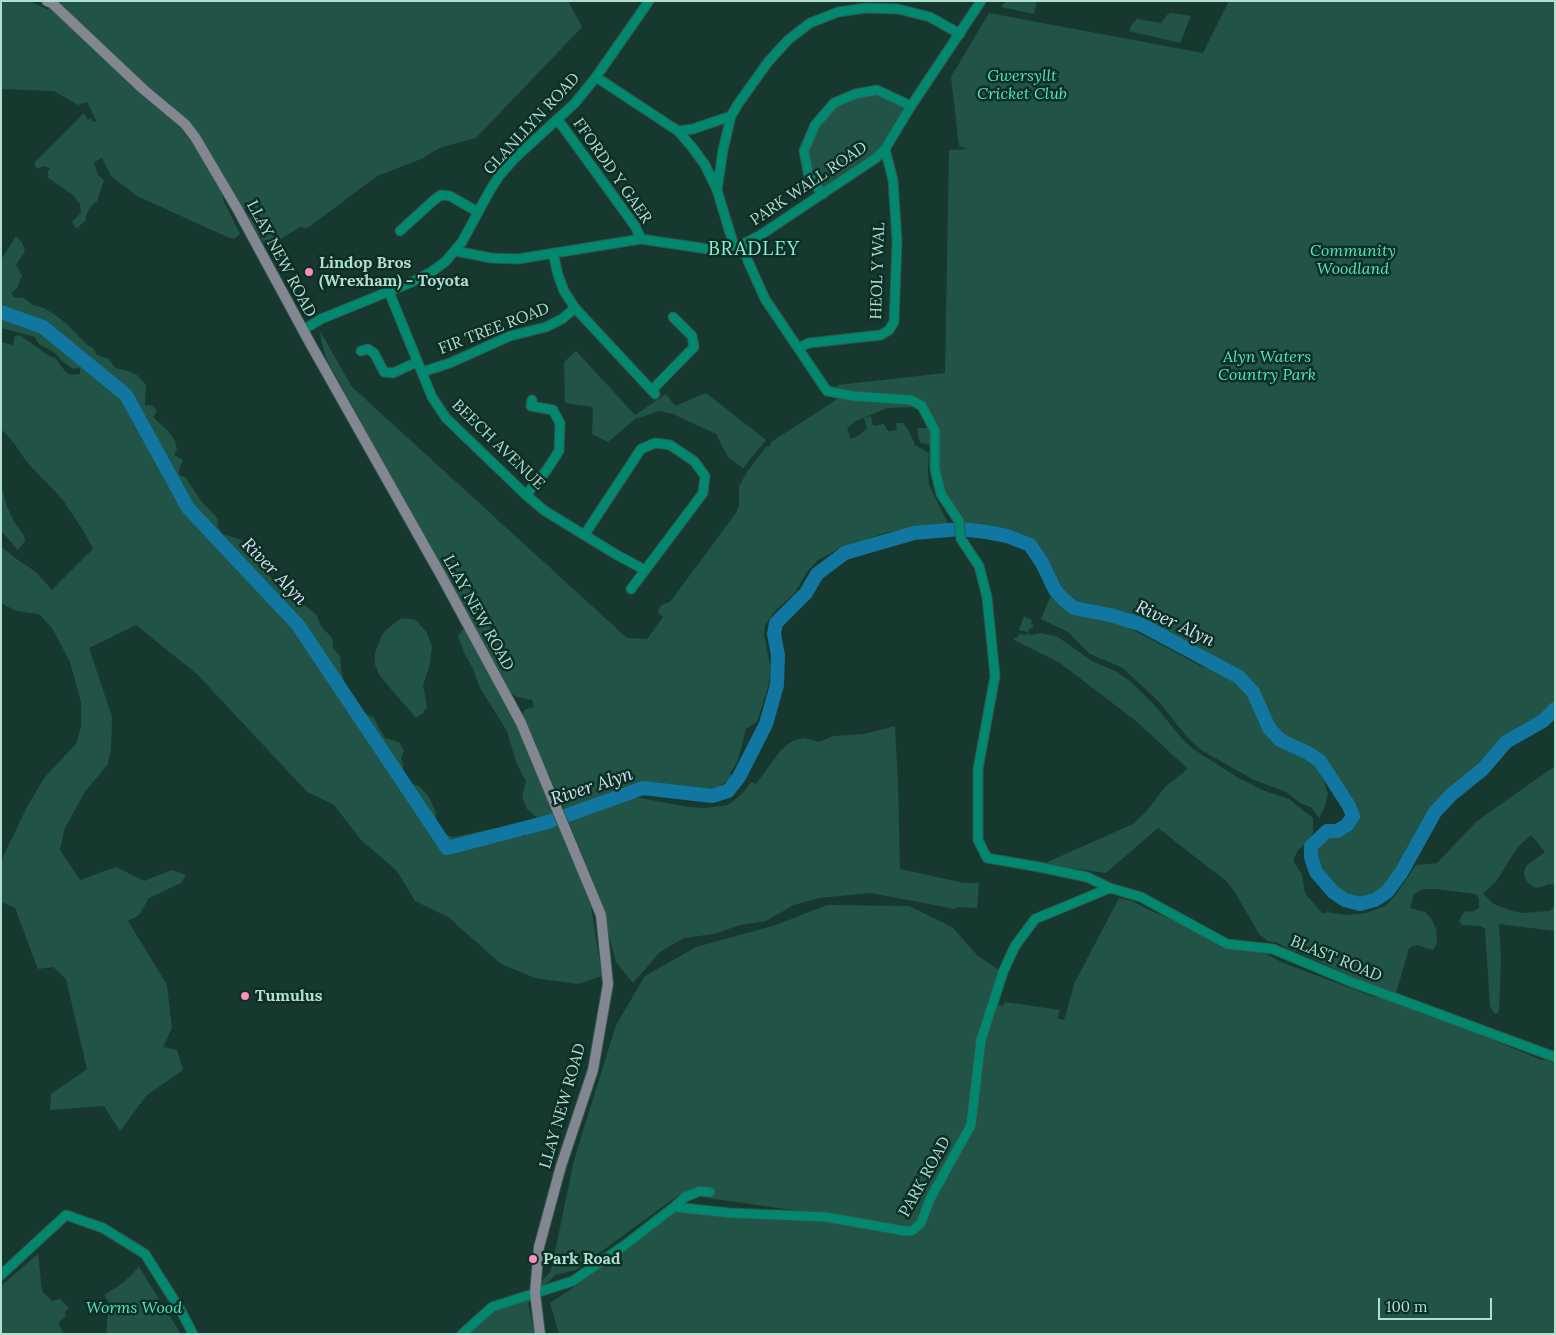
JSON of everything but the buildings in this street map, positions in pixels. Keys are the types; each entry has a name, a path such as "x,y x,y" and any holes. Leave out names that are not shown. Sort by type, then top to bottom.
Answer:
{"main road":[{"name":"LLAY NEW ROAD","path":"47,1 52,3 143,89 184,124 195,137 238,210 442,577 521,724 601,915 608,984 592,1070 561,1166 540,1247 535,1293 540,1334"}],"street":[{"name":"GLANLLYN ROAD","path":"303,330 321,320 431,272 456,250 499,176 514,159 575,103 596,77 649,1"},
{"name":"PARK WALL ROAD","path":"456,250 477,256 506,260 641,239 708,249 738,245 773,227 876,158 885,149 911,106 981,1"},
{"path":"717,190 723,150 731,116 756,77 788,40 810,23 838,12 866,8 898,9 930,17 960,34"},
{"path":"596,77 678,131 705,165 717,190 738,245 748,261 765,299 798,348"},
{"path":"823,194 809,177 804,151 815,125 834,103 855,94 878,90 911,106"},
{"path":"678,131 731,116"},
{"name":"FFORDD Y GAER","path":"558,120 635,226 641,239"},
{"name":"HEOL Y WAL","path":"798,348 810,343 881,334 889,330 894,322 897,241 893,180 885,149"},
{"path":"400,231 440,195 450,196 478,212"},
{"path":"553,253 564,291 575,308 654,392 694,347 692,336 674,320"},
{"name":"BEECH AVENUE","path":"388,292 432,398 446,418 546,511 645,570"},
{"name":"FIR TREE ROAD","path":"422,372 450,363 510,336 546,327 562,319 575,308"},
{"name":"BLAST ROAD","path":"798,348 827,391 853,396 911,400 922,406 936,432 935,469 941,494 959,520 961,539 979,566 987,597 995,676 978,769 978,840 988,858 1087,877 1110,888 1141,897 1228,944 1273,949 1349,981 1555,1058"},
{"path":"361,351 368,349 374,353 384,372 393,373 417,362"},
{"path":"526,494 546,471 559,451 560,422 553,410 540,406 531,406"},
{"path":"585,534 641,449 655,443 670,445 694,461 706,476 703,492 631,589"},
{"name":"PARK ROAD","path":"674,1207 730,1213 826,1217 912,1231 920,1223 930,1199 971,1124 981,1040 1003,972 1016,946 1035,919 1110,888"},
{"path":"462,1334 492,1307 573,1281 625,1245 685,1197 700,1191 710,1192"},
{"path":"1,1274 66,1215 103,1228 144,1254 181,1311 193,1334"}],"green space":[{"path":"1,1 29,1 48,10 49,1 568,1 582,27 476,138 442,147 424,158 377,176 309,227 304,229 302,226 272,244 268,240 268,243 265,245 251,223 247,208 243,208 159,94 154,94 160,105 197,147 205,164 220,185 224,202 240,234 234,239 225,236 137,196 111,176 102,158 94,162 98,175 104,180 97,201 88,210 85,221 77,228 75,227 72,222 81,213 80,204 73,195 47,177 50,168 44,166 37,169 34,163 84,113 88,120 91,118 92,121 97,122 87,102 78,105 54,91 1,89"},
{"path":"1006,1 1037,1 1034,14 1001,7"},
{"path":"1229,1 1555,1 1555,709 1543,721 1506,742 1483,769 1452,794 1435,812 1401,873 1387,892 1375,900 1360,904 1338,897 1316,872 1311,857 1311,846 1327,831 1337,831 1347,825 1352,816 1320,761 1280,740 1269,728 1253,693 1239,677 1140,624 1110,615 1074,608 1055,590 1042,563 1029,545 1007,536 960,529 943,493 935,469 937,431 926,403 836,391 837,385 945,373 949,150 968,149 959,146 951,77 989,13 1203,53"},
{"path":"1171,13 1191,16 1180,43 1129,31 1137,19 1161,23"},
{"path":"877,90 911,106 885,149 823,194 809,177 804,151 815,125 834,103"},
{"path":"16,236 22,242 25,251 16,265 22,276 17,288 11,293 14,297 24,298 33,305 44,308 52,313 66,323 87,345 93,348 97,355 109,359 115,368 137,375 146,385 145,406 152,405 157,411 153,417 169,432 175,441 177,449 174,455 183,460 179,469 179,475 185,477 202,502 218,519 217,526 223,534 242,540 244,551 263,568 285,594 298,600 316,614 321,626 332,638 333,648 340,656 341,670 348,695 360,712 373,717 385,738 399,742 404,751 401,758 404,776 412,784 419,786 429,797 436,813 436,825 443,834 454,837 539,819 527,809 522,797 526,781 516,762 507,731 480,688 464,652 458,636 462,630 467,630 515,722 559,824 591,907 602,976 578,984 535,978 501,964 448,917 415,901 397,871 361,840 334,805 307,792 198,675 136,625 89,648 112,717 111,749 108,764 84,793 64,830 60,850 80,880 116,867 144,881 172,870 186,875 181,883 149,898 139,915 128,921 167,985 172,1028 163,1047 177,1050 183,1070 146,1096 120,1131 104,1106 50,1110 51,1094 87,1069 66,979 53,967 38,969 15,908 1,902 1,870 3,857 26,809 44,778 76,744 81,727 81,702 70,662 52,628 39,614 16,611 1,603 1,546 36,572 52,590 93,549 63,500 26,461 14,443 1,429 1,342 13,345 15,336 20,335 46,354 55,358 70,375 80,374 80,368 73,369 55,353 39,344 35,337 1,328 1,260","holes":["528,824 534,827 529,829 524,837 518,835 502,838"]},
{"path":"320,331 352,387 627,638 647,639 663,617 658,613 661,605 670,602 736,513 739,506 739,486 766,447 842,396 910,402 915,407 887,408 856,421 847,429 851,439 860,435 867,429 864,418 871,416 873,426 884,424 888,431 897,430 896,423 903,423 908,429 915,445 929,453 929,485 949,526 888,532 838,549 818,560 806,573 794,594 775,611 765,625 764,634 771,670 769,684 757,722 746,729 738,760 730,774 732,777 715,790 676,787 671,789 638,785 565,810 523,716 524,710 534,707 532,700 517,697 509,692 326,358"},
{"path":"576,351 635,415 666,394 675,406 706,393 766,440 743,468 728,457 716,434 673,414 659,411 635,419 608,442 592,434 593,407 565,403 564,362"},
{"path":"917,428 930,428 933,439 929,445 921,443"},
{"path":"1,484 6,504 14,522 24,535 25,541 18,550 1,531"},
{"path":"1051,595 1062,606 1072,611 1122,624 1201,666 1229,676 1249,695 1256,712 1276,742 1283,748 1313,763 1321,772 1328,794 1319,818 1312,808 1300,803 1286,792 1254,780 1201,750 1188,738 1158,701 1123,668 1090,654 1068,632 1041,619"},
{"path":"1024,616 1032,620 1031,624 1034,625 1027,633 1031,635 1041,633 1058,637 1092,661 1117,672 1131,682 1157,708 1183,740 1193,749 1237,777 1265,791 1289,799 1313,818 1313,833 1308,842 1298,850 1294,862 1302,875 1305,893 1322,913 1346,915 1366,913 1385,906 1395,896 1416,865 1437,863 1477,821 1555,766 1555,885 1549,884 1536,888 1526,880 1524,874 1526,866 1545,852 1531,835 1518,847 1497,880 1483,894 1494,904 1523,913 1549,911 1555,906 1555,931 1499,924 1501,960 1499,1011 1496,1014 1490,1006 1485,929 1481,926 1462,925 1459,921 1464,912 1472,912 1479,908 1479,899 1476,894 1423,889 1414,894 1410,908 1425,912 1431,918 1436,929 1437,943 1433,950 1417,945 1409,948 1395,997 1296,951 1286,964 1374,997 1393,1000 1542,1060 1555,1060 1555,1334 559,1334 550,1303 576,1286 676,1211 826,1220 917,1234 912,1227 680,1194 576,1270 555,1275 528,1303 535,1334 465,1334 493,1309 524,1300 551,1271 574,1160 616,1025 645,976 696,947 776,925 827,905 909,906 952,927 978,956 1004,973 995,1004 1003,1006 1005,1002 1060,1010 1057,1018 1064,1020 1075,982 1119,898 1132,901 1149,910 1251,952 1266,954 1285,964 1295,952 1278,943 1268,941 1259,934 1235,892 1226,881 1158,828 1106,873 1043,864 1133,824 1146,812 1165,787 1187,768 1136,721 1060,663 1014,640 1019,634 1026,635 1027,632 1019,630"},
{"path":"401,618 416,620 427,633 432,647 430,664 423,685 427,707 416,718 380,676 375,665 375,653 381,637 386,630"},
{"path":"895,726 900,869 964,883 979,883 977,908 958,907 955,909 871,893 819,898 794,905 766,921 740,925 714,934 684,938 660,952 633,983 616,962 595,885 568,820 608,803 635,797 688,807 706,808 728,805 741,795 751,782 756,784 781,750 795,740 804,738 819,742 833,736 864,734"},
{"path":"38,1254 42,1291 52,1301 60,1299 69,1308 65,1313 66,1316 58,1323 64,1334 1,1334 1,1286"},
{"name":"Worms Wood","path":"139,1267 181,1334 106,1334 109,1302 104,1295 123,1283"}],"waterway":[{"name":"River Alyn","path":"1,312 43,327 126,395 188,508 298,625 447,848 548,822 643,788 712,796 728,791 739,777 766,724 777,685 778,655 774,634 776,623 806,593 817,574 845,553 914,533 960,529 1007,536 1030,545 1042,563 1055,590 1074,608 1110,615 1140,624 1239,677 1253,692 1269,728 1280,740 1308,753 1320,761 1349,806 1353,816 1347,825 1337,831 1327,831 1311,846 1311,857 1316,872 1333,892 1345,900 1360,904 1375,900 1387,892 1401,873 1435,812 1452,794 1483,769 1506,742 1543,721 1555,709"}],"place":[{"name":"Lindop Bros (Wrexham) - Toyota","path":"309,272"},
{"name":"Tumulus","path":"245,996"},
{"name":"Park Road","path":"533,1259"}],"district":[{"name":"BRADLEY","path":"754,250"}],"park label":[{"name":"Gwersyllt Cricket Club","path":"1022,85"},
{"name":"Community Woodland","path":"1353,260"},
{"name":"Alyn Waters Country Park","path":"1267,366"}]}
